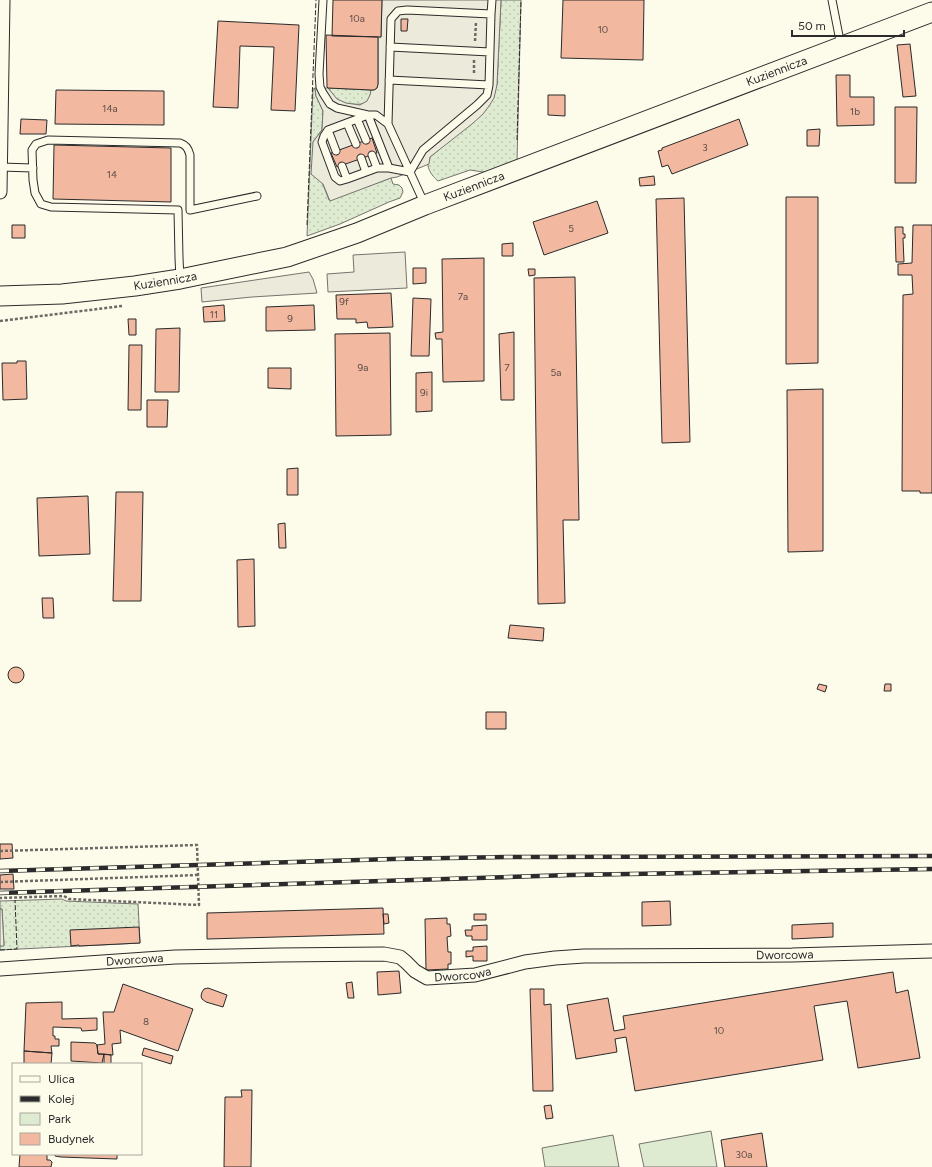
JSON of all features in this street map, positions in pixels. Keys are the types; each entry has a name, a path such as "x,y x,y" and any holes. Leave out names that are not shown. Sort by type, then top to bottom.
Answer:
{"main road":[{"name":"Kuziennicza","path":"0,296 62,294 135,286 180,279 287,257 357,233 425,205 932,12"}],"street":[{"path":"0,192 3,0"},
{"name":"Dworcowa","path":"0,969 174,957 384,954 400,957 415,971 427,978 475,975 526,962 584,956 769,955 932,951"}],"lane":[{"path":"323,0 319,74 320,87 323,93 330,104 337,108 368,115 376,115 388,124"},
{"path":"410,172 423,150 487,95 489,85 492,0"},
{"path":"832,0 841,47"},
{"path":"425,205 388,124 391,19 398,11 407,10 491,14"},
{"path":"390,47 490,52"},
{"path":"389,80 489,85"},
{"path":"368,115 328,130 324,136 322,142 335,177 340,180 347,179 377,168 389,168 410,172"},
{"path":"368,115 389,168"},
{"path":"357,119 366,140"},
{"path":"347,123 356,144"},
{"path":"328,130 336,151"},
{"path":"190,210 190,155 188,148 180,143 48,140 36,144 32,150 35,193 41,204 51,207 190,210 257,196"},
{"path":"372,155 377,168"},
{"path":"361,158 366,172"},
{"path":"342,166 347,179"},
{"path":"0,167 33,168"},
{"path":"178,210 180,279"}],"path":[{"path":"0,321 123,306"},
{"path":"0,851 197,845 199,905 69,899 64,896 0,898"},
{"path":"0,882 198,875"}],"green space":[{"path":"501,0 521,0 517,161 487,172 470,170 438,181 431,174 428,167 428,160 441,148 497,85"},
{"path":"315,88 316,96 323,111 322,130 313,142 322,182 329,200 391,178 393,184 399,185 403,192 400,198 340,224 307,236 313,89"},
{"path":"328,88 371,90 369,98 365,103 346,104 338,101"},
{"path":"62,899 66,901 138,904 140,943 0,950 0,946 4,945 2,909 0,909 0,901"},
{"path":"711,1131 717,1167 644,1167 639,1144"},
{"path":"613,1135 619,1167 545,1167 542,1148"}],"shaded area":[{"path":"382,0 501,0 497,85 494,98 483,114 430,157 429,164 330,201 323,184 311,174 313,142 322,130 323,111 316,96 315,88 328,88 337,99 346,103 360,105 367,101 371,90 377,88 378,37 381,37"},
{"path":"405,252 407,288 328,292 327,274 354,272 353,255"},
{"path":"309,272 313,279 317,293 202,302 201,288"},
{"path":"0,909 2,909 4,946 0,946"}],"building":[{"path":"333,0 382,0 381,37 332,36"},
{"path":"563,0 644,0 643,60 561,58"},
{"path":"401,19 408,19 407,31 401,31"},
{"path":"218,21 299,25 295,111 271,110 274,47 240,46 238,108 213,107"},
{"path":"326,35 378,37 377,88 371,90 327,87"},
{"path":"910,44 916,96 903,97 897,45"},
{"path":"836,75 850,75 850,97 874,97 874,125 837,126"},
{"path":"56,90 164,91 164,125 55,124"},
{"path":"548,95 565,95 565,116 548,115"},
{"path":"895,107 917,107 916,183 895,183"},
{"path":"21,119 47,120 46,134 20,134"},
{"path":"739,119 748,145 672,174 668,165 662,167 658,151 662,150 662,148"},
{"path":"820,129 819,146 807,146 807,130"},
{"path":"372,138 377,153 337,167 331,153"},
{"path":"54,145 171,148 171,202 53,199"},
{"path":"654,176 655,185 640,186 639,178"},
{"path":"786,197 818,197 818,363 786,364"},
{"path":"684,198 690,442 662,443 656,199"},
{"path":"597,201 608,233 544,255 533,222"},
{"path":"12,225 25,225 25,238 12,238"},
{"path":"913,225 932,225 932,493 902,491 903,295 913,294 912,275 898,275 898,264 912,263"},
{"path":"895,227 903,227 903,234 905,234 905,238 903,238 904,262 896,262"},
{"path":"513,243 513,256 502,256 502,244"},
{"path":"484,258 484,381 443,382 442,339 436,339 435,333 443,332 442,259"},
{"path":"413,268 426,268 426,283 413,284"},
{"path":"528,269 535,269 535,275 529,276"},
{"path":"575,277 579,520 563,520 565,603 538,604 534,278"},
{"path":"391,293 393,327 368,328 367,322 356,323 356,319 337,319 336,295"},
{"path":"413,298 431,299 429,356 411,356"},
{"path":"224,305 225,321 204,322 203,307"},
{"path":"314,305 315,330 266,331 266,307"},
{"path":"128,319 136,319 136,335 129,335"},
{"path":"180,328 179,392 155,392 156,329"},
{"path":"514,332 514,400 501,400 499,334"},
{"path":"390,333 391,435 336,436 335,334"},
{"path":"129,345 142,345 141,410 128,410"},
{"path":"17,361 26,361 27,399 3,400 2,363 17,363"},
{"path":"268,368 291,368 291,389 268,388"},
{"path":"432,372 432,411 416,412 416,373"},
{"path":"823,389 823,551 788,552 787,390"},
{"path":"147,400 168,400 167,427 147,427"},
{"path":"298,468 298,495 287,495 287,469"},
{"path":"116,492 143,492 141,601 113,601"},
{"path":"88,496 90,554 39,556 37,498"},
{"path":"285,523 286,548 279,548 278,524"},
{"path":"254,559 255,626 238,627 237,560"},
{"path":"42,598 53,598 54,618 43,618"},
{"path":"510,625 544,628 543,641 508,638"},
{"path":"16,667 22,669 24,675 22,681 16,683 10,681 8,675 10,669"},
{"path":"819,684 827,686 825,692 817,689"},
{"path":"885,684 891,684 891,691 884,691"},
{"path":"486,712 506,712 506,729 486,729"},
{"path":"0,844 12,844 13,858 0,859"},
{"path":"13,874 14,889 0,889 0,875"},
{"path":"670,901 671,925 642,926 642,902"},
{"path":"383,908 384,934 207,939 207,913"},
{"path":"383,914 388,914 389,923 384,924"},
{"path":"474,914 486,914 486,920 474,920"},
{"path":"447,918 447,924 450,924 451,936 447,937 448,952 451,952 451,964 448,964 448,969 426,970 425,919"},
{"path":"833,923 833,937 792,939 792,925"},
{"path":"487,925 487,940 472,940 472,936 466,936 465,930 472,930 472,926"},
{"path":"139,927 140,943 71,946 70,930"},
{"path":"487,946 487,961 473,961 473,956 466,957 466,951 473,951 473,947"},
{"path":"399,971 401,993 378,995 377,972"},
{"path":"893,972 896,993 908,990 920,1058 858,1068 847,1001 814,1006 823,1060 635,1091 626,1037 615,1039 617,1052 576,1059 567,1005 608,998 614,1031 625,1029 623,1016"},
{"path":"352,982 354,998 348,998 346,983"},
{"path":"123,984 193,1009 178,1051 120,1030 121,1043 112,1044 113,1055 98,1054 97,1045 105,1044 103,1012 114,1012"},
{"path":"208,988 227,995 223,1007 206,1002 202,999 202,992 204,989"},
{"path":"530,989 544,989 544,1005 551,1004 553,1091 533,1091"},
{"path":"62,1002 62,1019 97,1018 97,1030 82,1031 81,1028 53,1027 53,1036 55,1036 55,1039 59,1039 59,1046 51,1046 52,1053 24,1051 26,1003"},
{"path":"71,1042 95,1043 97,1045 98,1054 104,1054 102,1063 71,1061"},
{"path":"144,1048 173,1056 171,1064 142,1055"},
{"path":"24,1051 52,1053 51,1063 24,1063"},
{"path":"104,1054 111,1055 111,1063 104,1063"},
{"path":"241,1090 252,1090 251,1167 224,1167 225,1097 242,1097"},
{"path":"551,1105 553,1118 546,1119 544,1106"},
{"path":"762,1133 767,1167 725,1167 721,1140"},
{"path":"20,1155 47,1155 47,1160 52,1162 51,1167 19,1167"},
{"path":"117,1155 117,1159 61,1157 55,1156"}],"railway":[{"path":"0,871 507,857 932,856"},
{"path":"0,893 570,875 932,869"}],"fence":[{"path":"307,225 316,0"},
{"path":"517,140 521,0"},
{"path":"0,950 17,949 15,900"}]}
